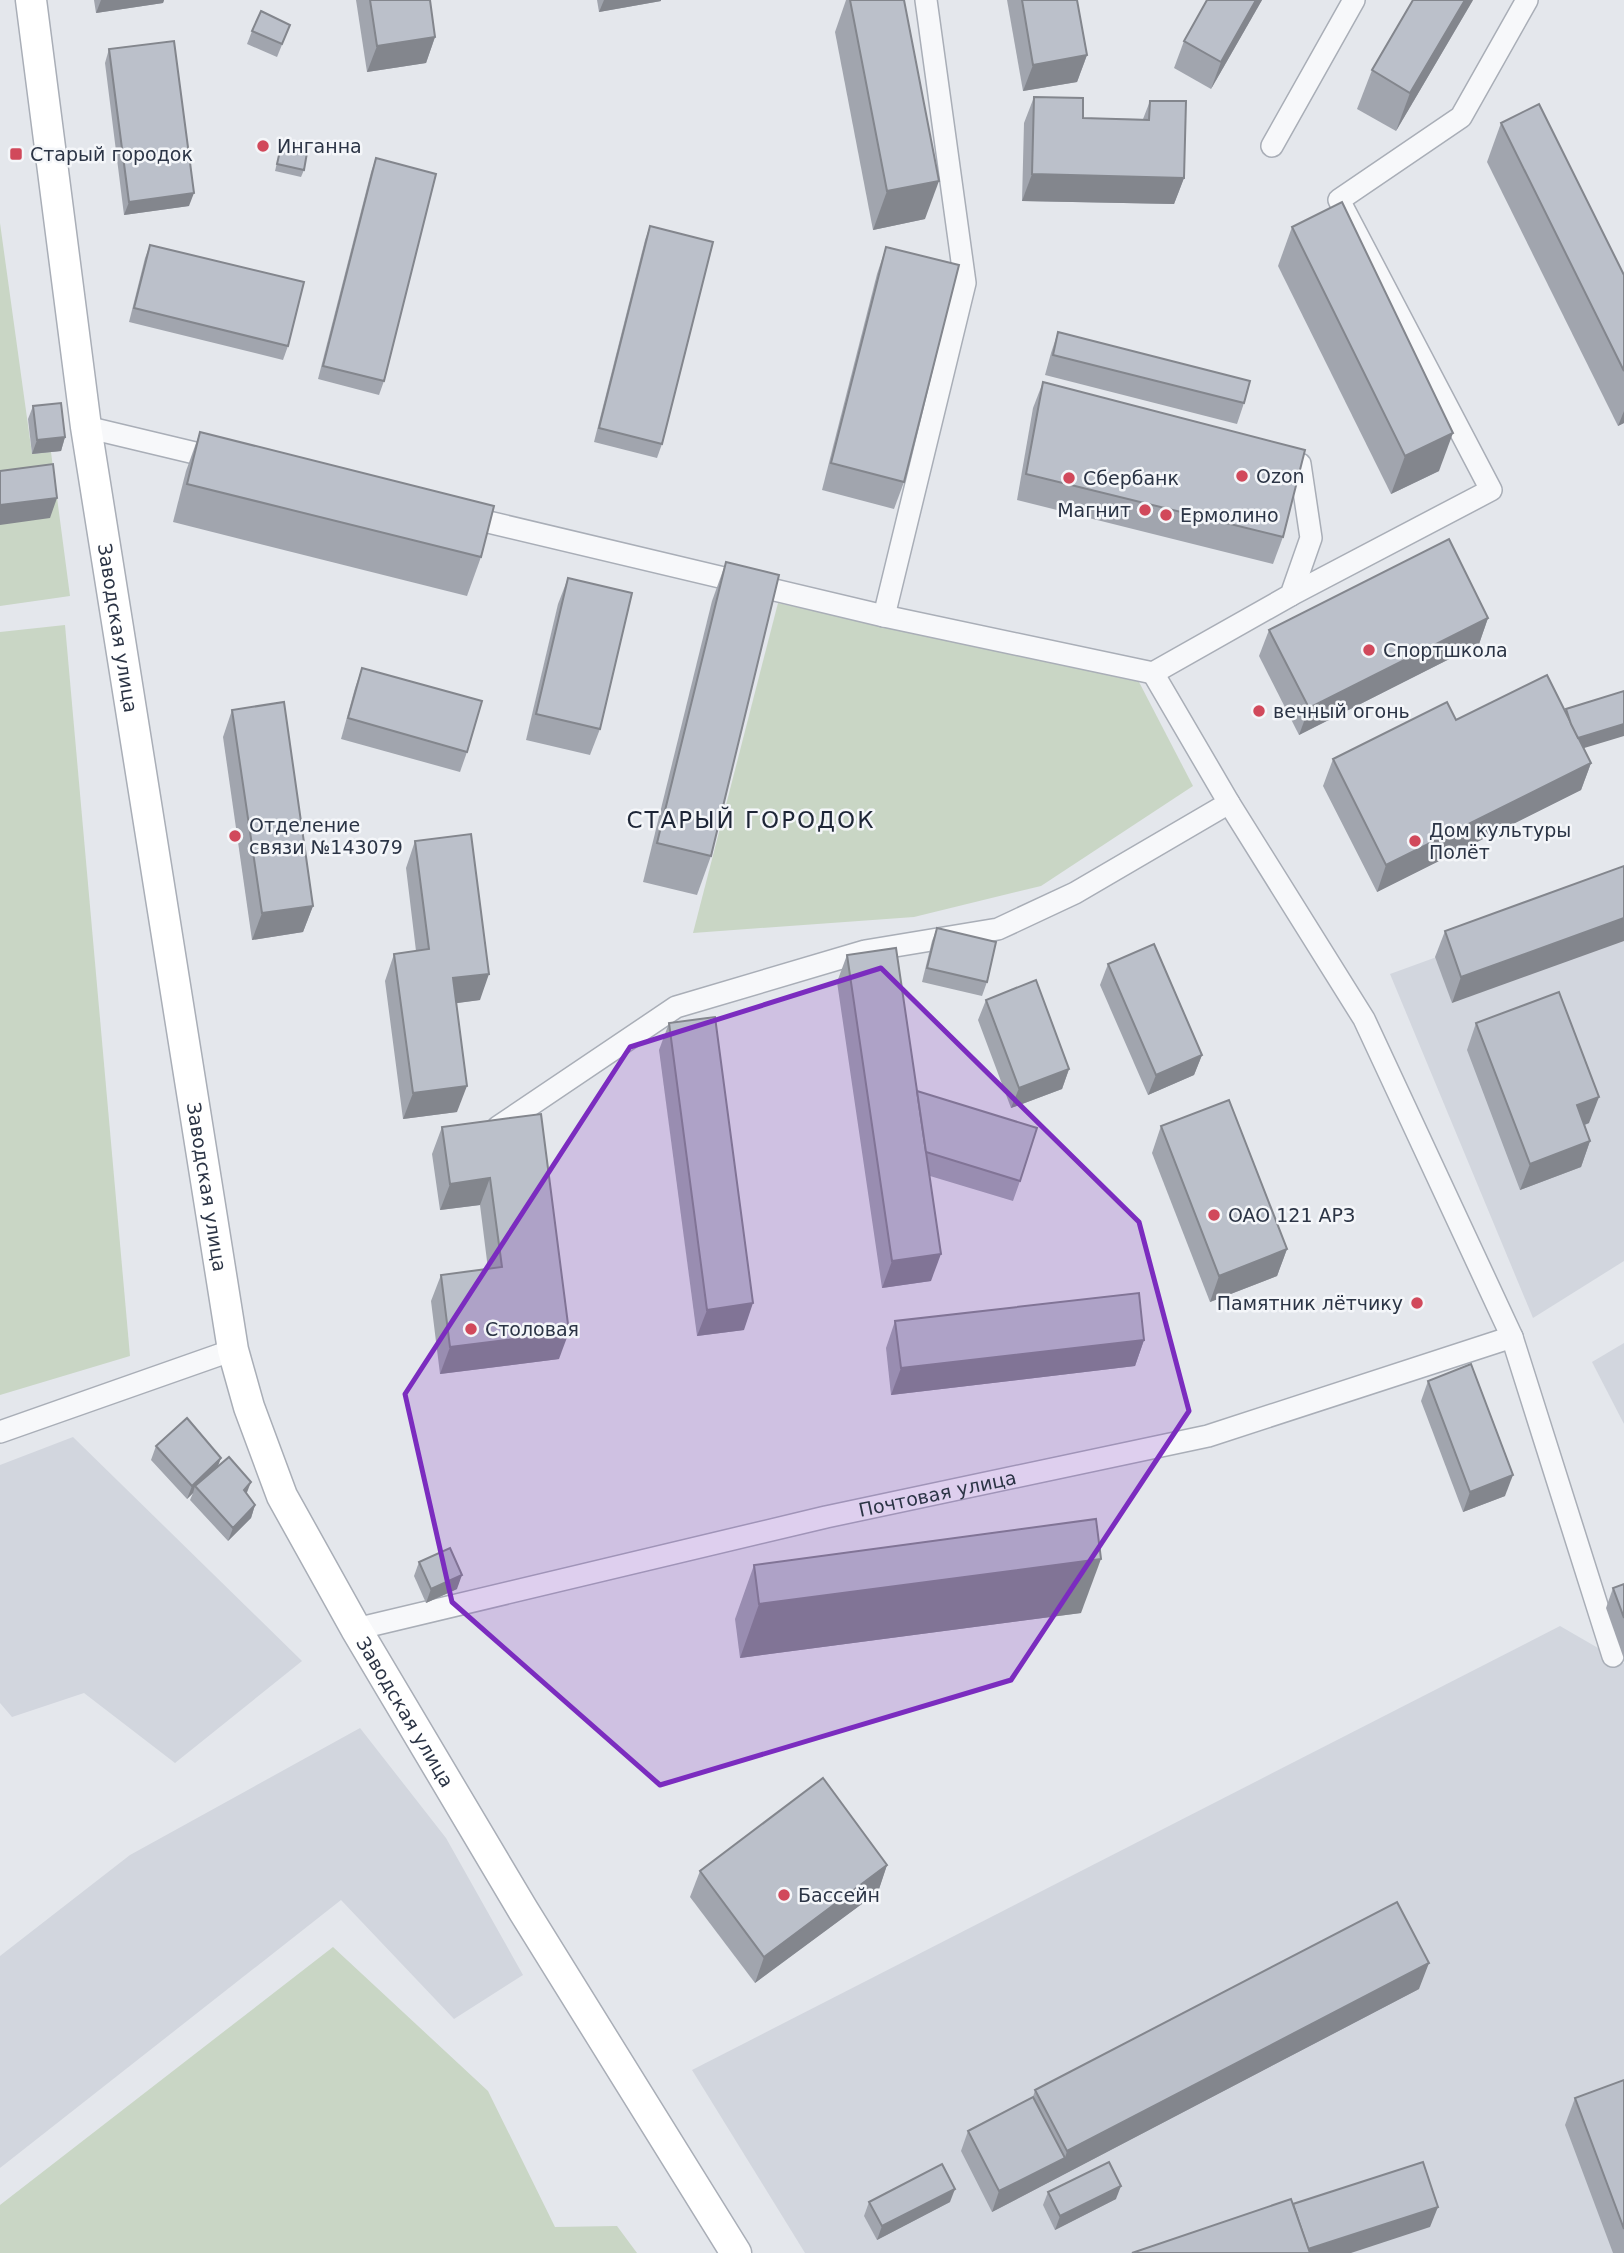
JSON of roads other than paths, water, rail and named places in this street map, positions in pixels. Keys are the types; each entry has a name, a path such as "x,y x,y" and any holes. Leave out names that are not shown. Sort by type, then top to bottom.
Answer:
{"main road":[{"name":"Заводская улица","path":"31,0 86,427 233,1350 248,1407 282,1496 356,1629 523,1910 736,2253"}],"street":[{"path":"884,616 965,283 926,0"},
{"path":"1272,146 1354,0"},
{"path":"437,510 884,616 1153,673 1291,595 1491,489 1339,200 1461,117 1527,0"},
{"path":"86,427 234,462"},
{"path":"1291,595 1311,538 1300,464"},
{"path":"1153,673 1228,803 1364,1020 1512,1337 1613,1656"},
{"path":"498,1128 676,1007 865,951 998,929 1075,893 1228,803"},
{"name":"Почтовая улица","path":"356,1629 826,1517 1208,1436 1512,1337"},
{"path":"0,1432 233,1350"}],"place":[{"name":"Инганна","path":"263,146"},
{"name":"Старый городок","path":"16,154"},
{"name":"Ozon","path":"1242,476"},
{"name":"Сбербанк","path":"1069,478"},
{"name":"Магнит","path":"1145,510"},
{"name":"Ермолино","path":"1166,515"},
{"name":"Спортшкола","path":"1369,650"},
{"name":"вечный огонь","path":"1259,711"},
{"name":"Отделение связи №143079","path":"235,836"},
{"name":"Дом культуры Полёт","path":"1415,841"},
{"name":"OAO 121 АРЗ","path":"1214,1215"},
{"name":"Памятник лётчику","path":"1417,1303"},
{"name":"Столовая","path":"471,1329"},
{"name":"Бассейн","path":"784,1895"}],"district":[{"name":"СТАРЫЙ ГОРОДОК","path":"751,820"}]}
